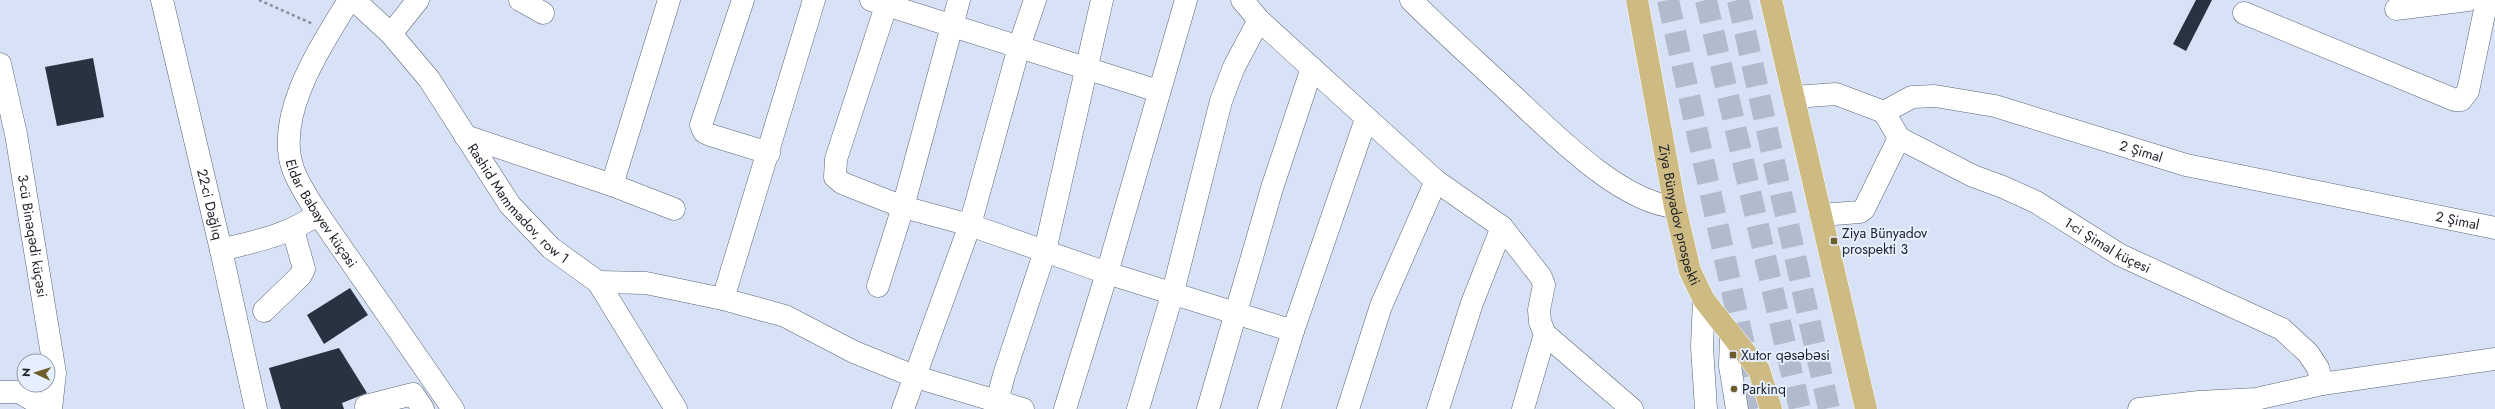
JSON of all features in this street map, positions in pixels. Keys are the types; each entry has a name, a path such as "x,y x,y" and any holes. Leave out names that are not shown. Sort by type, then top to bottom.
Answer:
{"main road":[{"name":"Ziya Bünyadov prospekti","path":"1636,0 1675,208 1690,271 1704,300 1759,370 1771,409"},
{"path":"1771,0 1866,409"}],"street":[{"name":"22-ci Dağlıq","path":"162,0 221,250 256,409"},
{"name":"Eldar Babayev küçəsi","path":"349,0 317,53 300,91 290,132 292,168 300,185 318,214 453,409"},
{"name":"Rashid Mammadov, row 1","path":"354,0 391,34 429,79 464,136 510,205 551,248 598,282 676,409"},
{"path":"391,34 418,0"},
{"path":"520,0 543,13"},
{"path":"612,185 670,0"},
{"path":"743,0 701,125 704,132 710,135 769,153"},
{"path":"723,299 769,153 814,0"},
{"path":"878,286 903,207 951,24 959,0"},
{"path":"903,409 916,377 970,225 1019,48 1035,0"},
{"path":"996,406 1004,375 1045,251 1102,0"},
{"path":"1065,409 1107,273 1158,91 1186,0"},
{"path":"1242,0 1259,20 1366,119 1436,181 1502,227 1541,277 1544,285 1539,316 1546,334 1632,409"},
{"path":"1410,0 1589,165 1634,192 1667,207 1675,208"},
{"path":"2396,10 2468,0"},
{"path":"2244,13 2455,100 2461,100 2468,90 2487,0"},
{"path":"1158,91 1086,70 882,2 834,172 835,177 842,183 903,207 970,225 1107,273 1173,292 1292,331"},
{"path":"1138,409 1173,292 1221,101 1234,68 1259,20"},
{"name":"3-cü Binəqədi küçəsi","path":"0,64 16,134 55,373 50,409"},
{"path":"1208,409 1272,188 1312,68"},
{"path":"1794,97 1836,94 1884,112 1899,138 1864,209 1860,212 1822,215"},
{"name":"2 Şimal","path":"1884,112 1912,97 1927,96 1995,106 2186,165 2495,228"},
{"path":"1270,409 1292,331 1366,119"},
{"path":"464,136 612,185 674,209"},
{"name":"1-ci Şimal küçesi","path":"1899,138 1973,176 2003,186 2036,202 2120,255 2282,329 2308,352 2318,368 2322,384"},
{"path":"1348,409 1381,306 1436,181"},
{"path":"221,250 293,230 318,214"},
{"path":"1438,409 1472,303 1502,227"},
{"path":"264,311 301,275 304,269 293,230"},
{"path":"598,282 646,283 723,299 785,316 854,352 916,377 996,406 1023,409"},
{"path":"1704,300 1702,347 1706,409"},
{"path":"1523,409 1546,334"},
{"path":"1731,334 1730,366 1737,409"},
{"path":"2139,409 2203,405 2256,399 2322,384 2495,360"},
{"path":"3,388 28,396 50,409"},
{"path":"366,406 413,394 423,409"}],"path":[{"path":"259,0 330,31"}],"building":[{"path":"2196,0 2212,0 2186,51 2173,44"},
{"path":"93,58 104,117 57,126 45,67"},
{"path":"350,288 368,315 324,344 307,315"},
{"path":"339,348 367,393 342,403 344,409 281,409 269,368"}],"tunnel":[{"path":"1668,0 1758,409"},
{"path":"1706,0 1800,409"},
{"path":"1738,0 1829,409"}],"place":[{"name":"Ziya Bünyadov prospekti 3","path":"1834,241"},
{"name":"Xutor qəsəbəsi","path":"1733,355"},
{"name":"Parkinq","path":"1734,389"}]}
